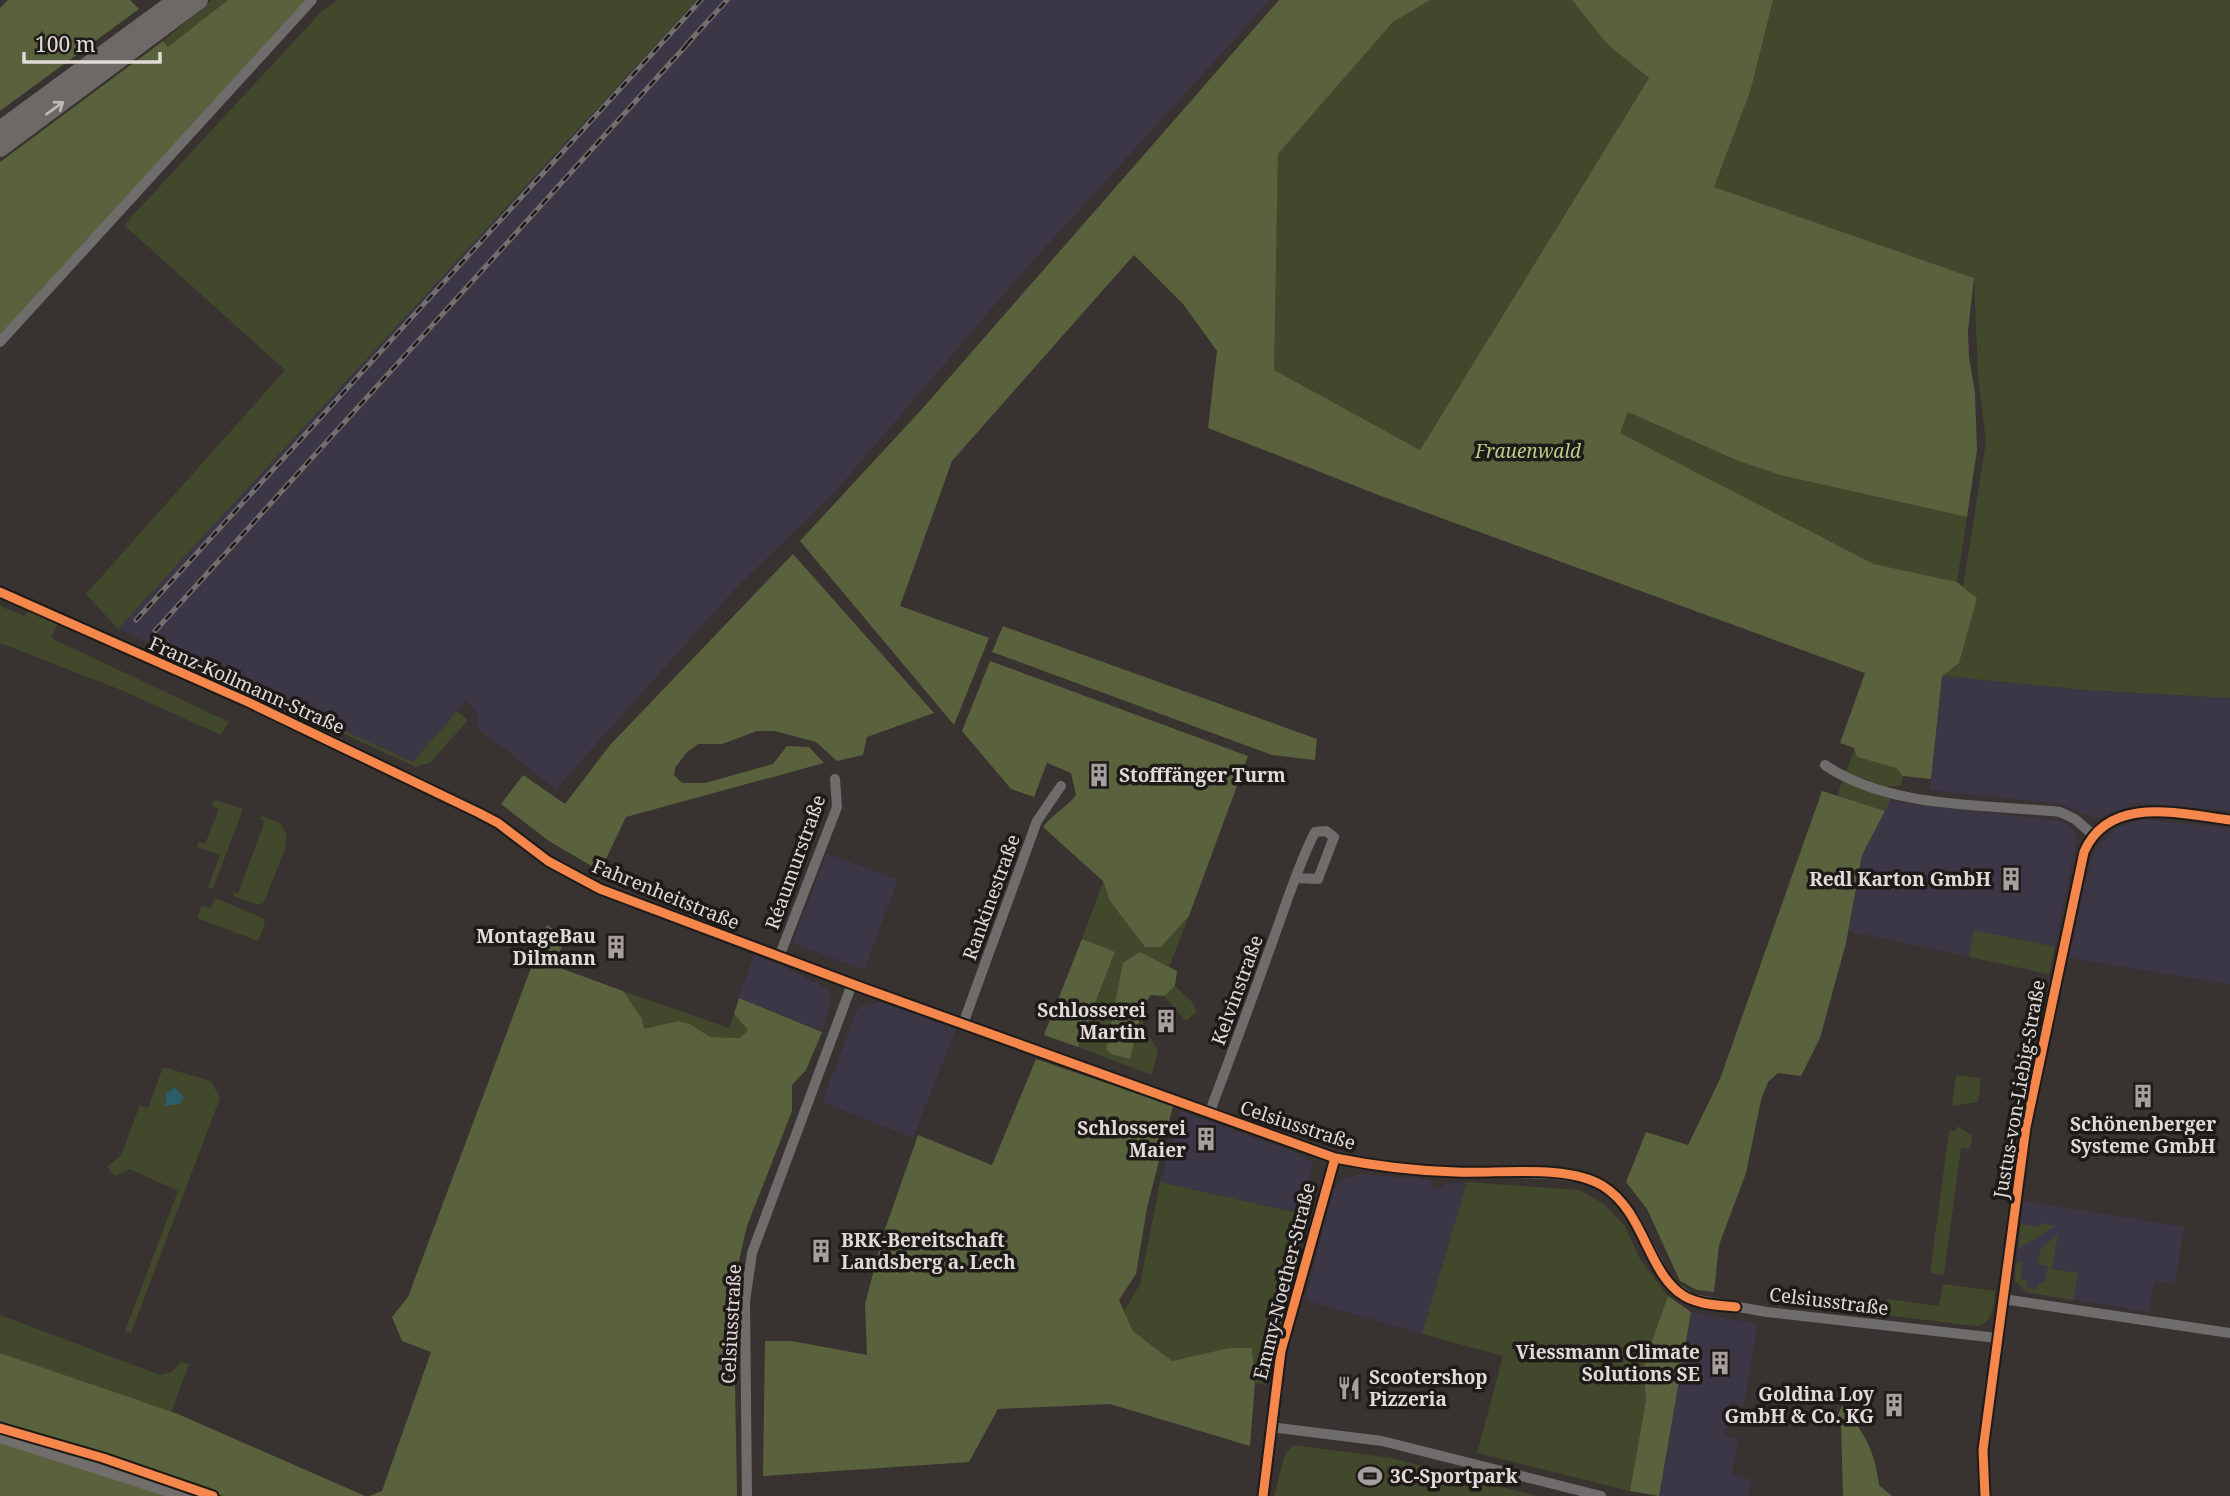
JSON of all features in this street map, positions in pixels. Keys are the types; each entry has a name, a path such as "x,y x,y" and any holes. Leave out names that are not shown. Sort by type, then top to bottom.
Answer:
{"highway":[{"path":"0,130 177,0"},
{"path":"0,148 199,0"}],"street":[{"path":"0,342 312,0"},
{"name":"Franz-Kollmann-Straße","path":"0,592 248,702 479,814"},
{"path":"1825,765 1844,778 1887,793 2060,812 2075,819 2093,835 2120,817 2138,811 2230,820"},
{"name":"Réaumurstraße","path":"779,957 837,807 835,779"},
{"name":"Rankinestraße","path":"963,1024 1038,821 1061,786"},
{"name":"Fahrenheitstraße","path":"479,814 498,824 548,861 594,887 852,985"},
{"name":"Kelvinstraße","path":"1210,1113 1296,878 1315,832 1326,831 1334,837 1318,879 1296,878"},
{"name":"Justus-von-Liebig-Straße","path":"1985,1496 1983,1450 2026,1127 2084,852 2093,835"},
{"name":"Celsiusstraße","path":"747,1496 745,1314 752,1253 852,985 1335,1158 1417,1170 1551,1174 1591,1179 1620,1201 1634,1217 1668,1282 1692,1299 1768,1312 1997,1338"},
{"name":"Emmy-Noether-Straße","path":"1263,1496 1277,1376 1293,1300 1335,1158"},
{"path":"2003,1299 2230,1333"},
{"path":"1270,1427 1382,1441 1601,1496"},
{"path":"0,1436 188,1496"}],"shaded area":[{"path":"697,0 1270,0 1022,273 835,492 734,590 556,789 477,728 477,714 466,700 413,762 118,629"},
{"path":"1942,676 2085,690 2230,698 2230,811 2138,803 2096,819 2061,804 1930,790"},
{"path":"1890,801 2060,821 2070,825 2076,834 2076,845 2049,974 1848,931 1862,855"},
{"path":"2143,819 2230,828 2230,984 2069,958 2089,866 2096,848 2116,828"},
{"path":"827,853 898,880 864,970 792,943"},
{"path":"754,955 785,967 829,990 830,1003 823,1031 738,998"},
{"path":"881,1002 956,1029 913,1138 822,1102 857,1010 861,1006"},
{"path":"1181,1111 1299,1154 1313,1163 1299,1213 1160,1182"},
{"path":"1359,1174 1423,1179 1433,1181 1431,1187 1442,1189 1444,1184 1467,1182 1422,1334 1305,1300 1333,1192 1341,1180"},
{"path":"2024,1201 2184,1227 2175,1284 2154,1281 2149,1312 2022,1291 2014,1275"},
{"path":"1691,1312 1758,1324 1744,1406 1731,1403 1725,1436 1738,1439 1732,1474 1752,1480 1748,1496 1659,1496"}],"green space":[{"path":"8,0 130,0 139,9 0,111 0,8"},
{"path":"212,0 228,0 167,48 163,41"},
{"path":"228,0 307,0 0,337 0,162 163,41 168,47"},
{"path":"338,0 697,0 118,629 86,594 285,370 124,225 322,11"},
{"name":"Frauenwald","path":"1279,0 1430,0 1393,22 1278,154 1274,370 1420,450 1649,78 1608,45 1572,0 1773,0 1751,89 1714,187 1974,278 1968,331 1975,393 1977,450 1967,517 1780,475 1736,460 1628,412 1620,433 1874,564 1957,582 1977,598 1959,663 1942,676 1931,779 1903,776 1896,768 1857,757 1854,748 1840,743 1865,673 1381,496 1208,428 1217,351 1183,304 1134,255 952,461 900,606 989,638 954,725 800,541 922,409"},
{"path":"1430,0 1572,0 1608,45 1649,78 1420,450 1273,370 1278,154 1393,22"},
{"path":"1773,0 2230,0 2230,698 2085,690 1942,676 1977,598 1963,587 1986,442 1978,377 1974,278 1714,187 1751,89"},
{"path":"1628,412 1736,460 1780,475 1967,517 1957,582 1874,564 1620,433"},
{"path":"793,554 934,713 867,737 863,755 837,761 816,742 775,731 757,731 722,744 698,744 686,753 675,768 674,775 682,783 705,783 773,764 787,746 809,747 824,763 626,817 600,871 549,841 501,804 523,775 565,804 610,745"},
{"path":"0,606 24,616 29,611 58,623 51,638 229,722 221,735 121,690 0,643"},
{"path":"1003,626 1317,739 1315,760 1272,755 992,652"},
{"path":"990,661 1248,756 1189,916 1161,947 1145,947 1110,901 1103,881 1043,827 1076,795 1071,773 1047,763 1034,797 1011,789 962,731"},
{"path":"278,701 413,762 457,711 468,720 430,763 416,767 277,703"},
{"path":"1855,748 1857,757 1896,768 1903,776 1901,786 1883,786 1846,772"},
{"path":"1842,781 1891,799 1885,811 1837,797"},
{"path":"1822,791 1885,811 1862,855 1846,943 1820,1038 1801,1076 1778,1073 1768,1082 1761,1100 1746,1173 1719,1245 1714,1292 1697,1290 1680,1281 1647,1209 1626,1182 1646,1132 1688,1145 1720,1079"},
{"path":"215,800 243,809 213,889 208,887 220,855 197,847 199,841 205,844 219,809 212,806"},
{"path":"262,816 280,823 287,834 285,849 264,902 259,905 235,897 232,892 238,894 265,821 260,818"},
{"path":"1103,882 1110,901 1161,947 1189,916 1169,967 1140,952 1130,1059 1141,1016 1144,1028 1158,1050 1152,1075 1078,1047 1115,953 1082,939"},
{"path":"215,898 263,918 265,925 258,941 197,918 202,905 211,908"},
{"path":"547,925 567,938 552,965 623,991 642,1019 644,1029 678,1021 690,1024 710,1037 740,1038 748,1030 734,1014 739,998 822,1032 806,1070 792,1085 792,1111 747,1226 738,1265 734,1329 737,1496 369,1496 382,1491 431,1352 402,1341 392,1317 408,1297"},
{"path":"1974,930 2055,947 2049,974 1969,957"},
{"path":"1082,939 1115,952 1078,1047 1044,1035"},
{"path":"1140,952 1177,971 1175,986 1164,996 1151,995 1147,1001 1130,1059 1106,1050 1123,963"},
{"path":"1175,986 1192,1002 1197,1012 1186,1021 1164,996"},
{"path":"623,991 729,1028 734,1014 748,1030 740,1038 710,1037 690,1024 678,1021 644,1030"},
{"path":"1036,1059 1173,1106 1147,1208 1136,1274 1119,1300 1133,1331 1172,1361 1229,1348 1252,1348 1255,1383 1250,1446 1110,1404 998,1409 969,1462 763,1476 765,1341 792,1341 867,1355 865,1304 884,1232 918,1135 992,1165"},
{"path":"163,1067 211,1081 220,1098 131,1333 125,1331 178,1191 130,1169 115,1176 107,1167 121,1155 140,1105 148,1108"},
{"path":"1956,1075 1981,1078 1978,1102 1952,1106"},
{"path":"1957,1126 1972,1135 1970,1149 1961,1148 1944,1275 1930,1273 1949,1131 1956,1131"},
{"path":"1160,1182 1298,1213 1308,1212 1266,1385 1255,1383 1252,1348 1229,1348 1172,1361 1133,1331 1124,1311 1140,1284"},
{"path":"1467,1182 1579,1190 1604,1204 1625,1226 1640,1259 1668,1296 1643,1366 1646,1400 1630,1491 1477,1453 1503,1356 1422,1334"},
{"path":"2040,1223 2055,1226 2018,1249 2021,1224 2039,1227"},
{"path":"2058,1234 2052,1269 2078,1273 2073,1300 2028,1293 2015,1281 2016,1263 2023,1261 2020,1279 2028,1281 2027,1288 2037,1289 2038,1283 2045,1283 2048,1266 2038,1264 2041,1248"},
{"path":"1943,1284 1995,1291 1989,1319 1974,1326 1885,1315 1887,1299 1939,1306"},
{"path":"1668,1296 1691,1312 1659,1496 1630,1491 1646,1400 1643,1366"},
{"path":"0,1315 160,1375 171,1372 181,1362 189,1364 171,1413 0,1353"},
{"path":"0,1353 178,1414 365,1496 223,1496 107,1455 0,1425"},
{"path":"1842,1406 1867,1442 1875,1462 1879,1485 1892,1496 1843,1496 1841,1424 1837,1417"},
{"path":"0,1441 171,1496 0,1496"},
{"name":"3C-Sportpark","path":"1294,1445 1391,1458 1537,1496 1274,1496 1285,1454"}],"water":[{"path":"175,1087 184,1098 179,1104 165,1106 167,1093"}],"railway":[{"path":"136,620 701,0"},
{"path":"687,44 727,0"},
{"path":"155,631 692,39"}],"cycle path":[{"path":"0,592 248,702 479,813 498,823 548,861 600,889 863,988 1335,1158 1425,1171 1532,1171 1588,1179 1617,1197 1628,1211 1653,1258 1672,1286 1684,1296 1696,1301 1736,1307"},
{"path":"1985,1496 1983,1450 2026,1127 2084,852 2095,834 2110,822 2128,815 2169,812 2230,820"},
{"path":"1263,1496 1281,1351 1335,1158"},
{"path":"0,1428 103,1458 213,1496"}],"place":[{"name":"Stofffänger Turm","path":"1099,775"},
{"name":"Redl Karton GmbH","path":"2011,879"},
{"name":"MontageBau Dilmann","path":"616,947"},
{"name":"Schlosserei Martin","path":"1166,1021"},
{"name":"Schönenberger Systeme GmbH","path":"2143,1096"},
{"name":"Schlosserei Maier","path":"1206,1139"},
{"name":"BRK-Bereitschaft Landsberg a. Lech","path":"821,1251"},
{"name":"Viessmann Climate Solutions SE","path":"1720,1363"},
{"name":"Scootershop Pizzeria","path":"1349,1388"},
{"name":"Goldina Loy GmbH & Co. KG","path":"1894,1405"},
{"name":"3C-Sportpark","path":"1370,1476"}]}
